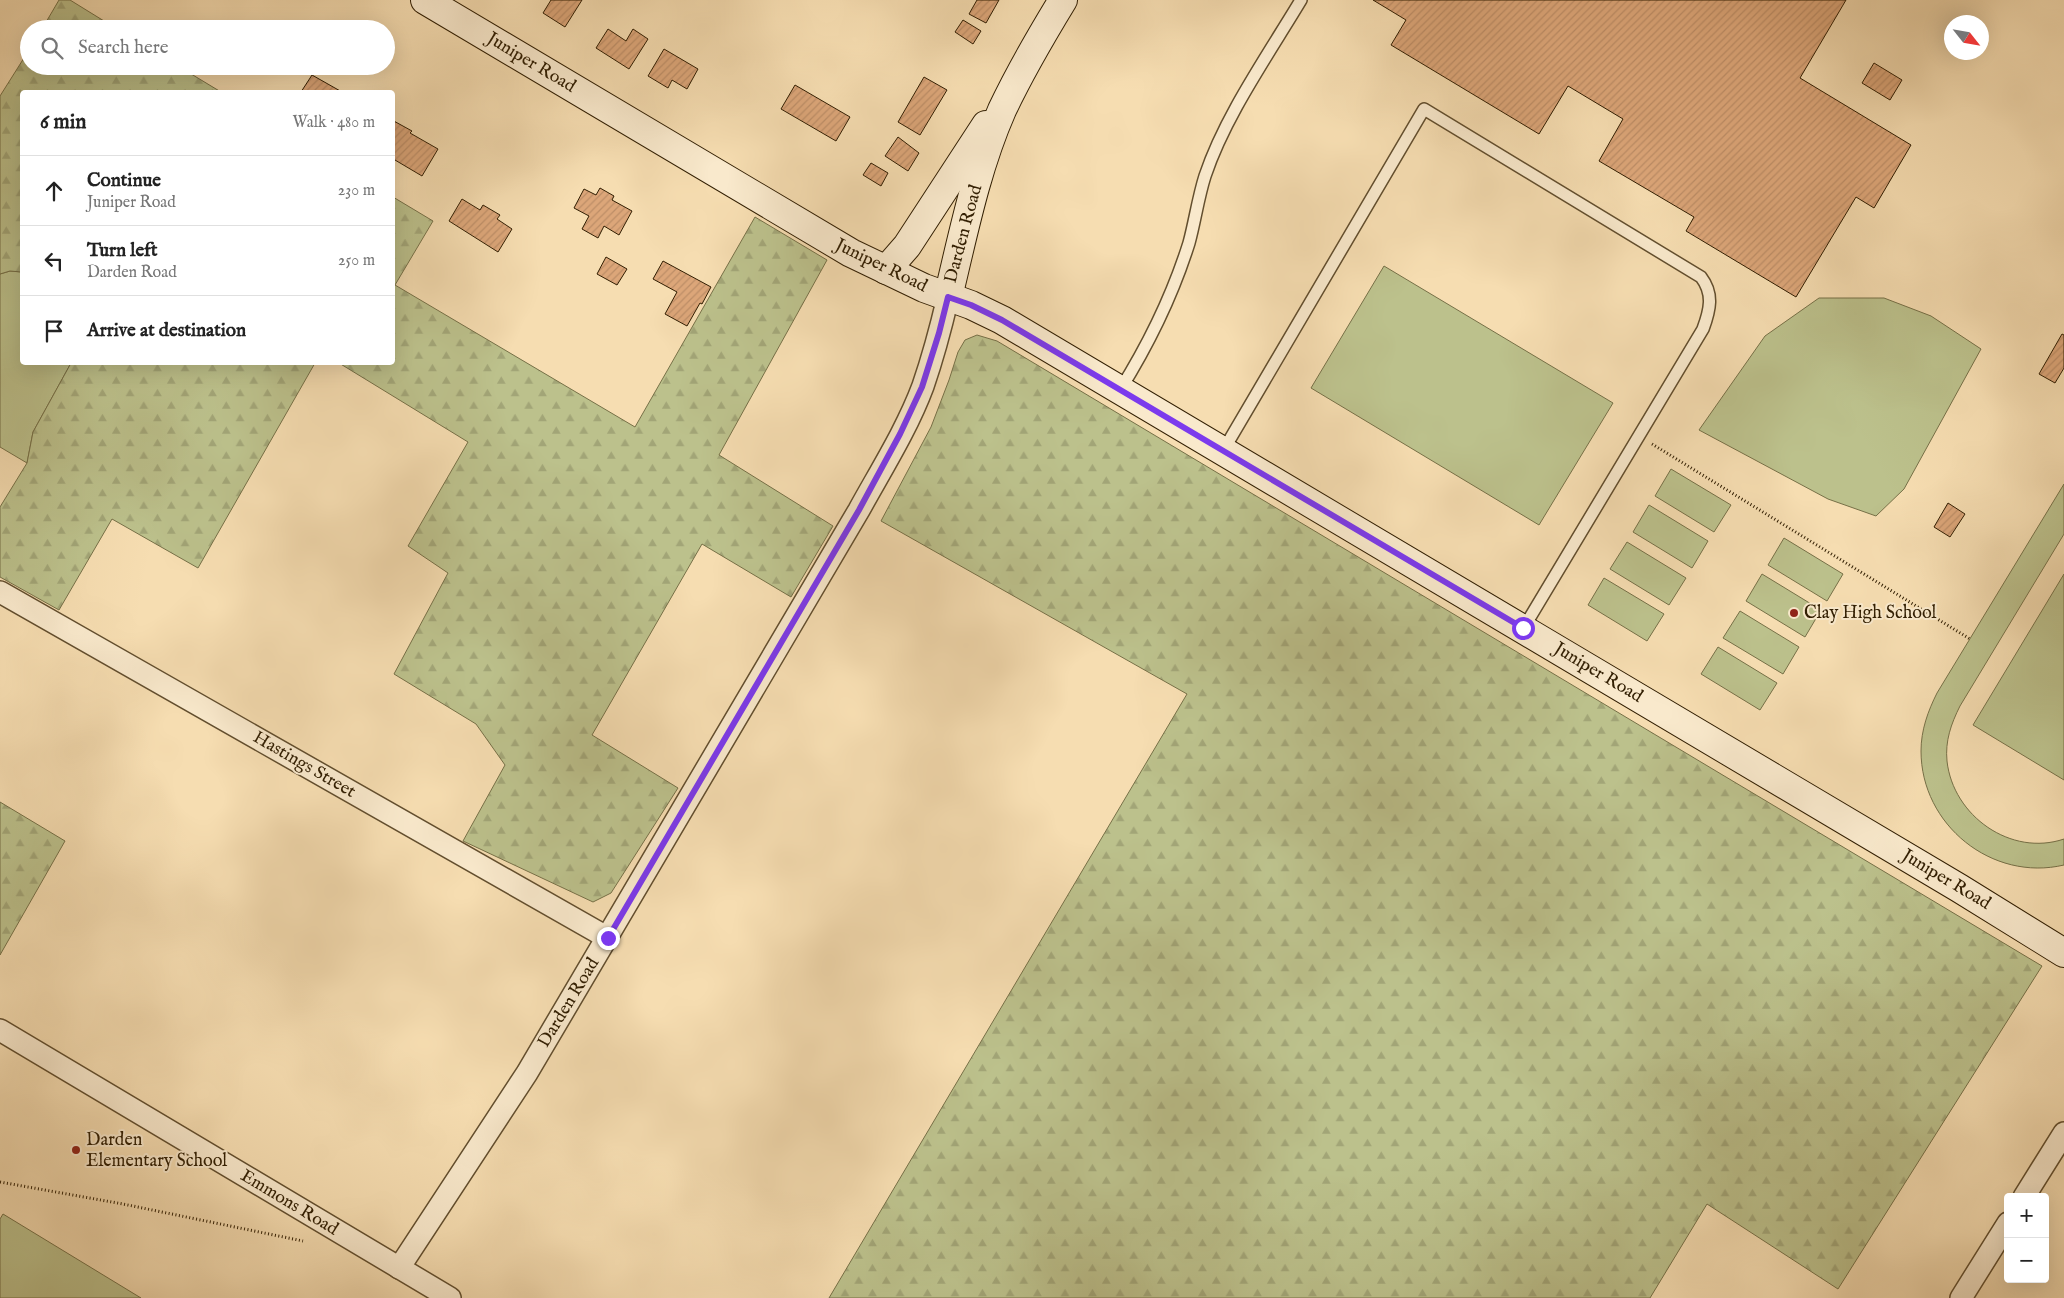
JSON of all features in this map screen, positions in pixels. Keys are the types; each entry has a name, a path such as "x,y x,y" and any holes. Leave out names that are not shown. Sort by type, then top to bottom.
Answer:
{"street":[{"name":"Juniper Road","path":"424,0 850,253 924,288 971,305 1002,320 1523,628 1959,888 2064,953"},
{"name":"Darden Road","path":"399,1268 527,1073 849,527 891,451 922,387 939,333 971,200 1002,112 1027,60 1062,0"},
{"path":"886,270 908,246 1027,60"},
{"name":"Hastings Street","path":"0,592 608,938"},
{"name":"Emmons Road","path":"0,1030 450,1298"},
{"path":"2026,1193 2064,1133"},
{"path":"1961,1298 2004,1229"}],"lane":[{"path":"1120,390 1146,350 1166,306 1189,242 1205,176 1229,120 1301,0"},
{"path":"1223,451 1424,109 1701,277 1708,285 1711,300 1702,329 1523,628"}],"path":[{"path":"1647,441 1970,639"},
{"path":"0,1182 123,1204 303,1242"}],"green space":[{"path":"59,0 70,0 102,20 47,20"},
{"path":"20,64 20,75 193,75 218,90 20,90 20,272 10,271 0,274 0,96"},
{"path":"395,198 433,221 395,285"},
{"path":"755,217 827,260 719,455 833,526 791,597 702,544 592,735 678,788 611,893 593,902 463,841 505,765 476,724 394,674 448,573 408,546 468,442 342,365 395,365 395,285 635,427"},
{"path":"1384,266 1613,403 1539,525 1311,388"},
{"path":"10,271 20,272 20,365 70,365 33,432 27,463 0,447 0,274"},
{"path":"1819,298 1884,298 1931,316 1981,349 1904,489 1876,516 1828,499 1699,430 1765,336"},
{"path":"977,335 997,341 2042,966 1838,1289 1707,1204 1650,1298 829,1298 1187,694 881,521 931,427 958,352 965,340"},
{"path":"70,365 314,365 198,568 112,519 59,610 0,577 0,507 27,463 33,432"},
{"path":"1671,469 1731,505 1714,532 1655,496"},
{"path":"2064,484 2064,534 1960,706 1951,726 1947,746 1947,761 1952,781 1960,799 1973,815 1988,827 2005,837 2024,842 2044,843 2064,839 2064,865 2037,868 2011,865 1987,856 1965,842 1947,824 1933,802 1924,778 1921,743 1926,721 1937,693"},
{"path":"1649,505 1708,541 1692,568 1633,532"},
{"path":"1784,538 1843,574 1827,601 1768,565"},
{"path":"1627,542 1686,578 1669,605 1610,569"},
{"path":"1762,574 1821,610 1805,637 1746,601"},
{"path":"2064,574 2064,780 1973,725"},
{"path":"1604,578 1664,614 1647,641 1588,605"},
{"path":"1740,611 1799,647 1783,674 1723,638"},
{"path":"1718,647 1777,683 1760,710 1701,674"},
{"path":"0,802 65,841 0,955"},
{"path":"3,1214 141,1298 0,1298 0,1219"}],"building":[{"path":"551,0 582,0 565,27 543,13"},
{"path":"977,0 999,0 986,23 969,14"},
{"path":"1373,0 1846,0 1800,78 1911,145 1874,208 1856,197 1796,297 1686,231 1694,217 1599,161 1623,119 1568,86 1539,134 1391,45 1406,20"},
{"path":"963,20 981,31 973,44 955,32"},
{"path":"608,29 626,41 633,29 648,39 629,69 596,48"},
{"path":"664,49 698,69 687,89 672,80 668,88 648,76"},
{"path":"1874,63 1902,80 1890,100 1862,83"},
{"path":"312,75 338,90 302,90"},
{"path":"924,77 947,90 920,135 898,122"},
{"path":"795,85 850,117 836,141 781,109"},
{"path":"395,122 412,131 410,133 438,149 422,176 395,160"},
{"path":"898,137 919,153 908,171 885,156"},
{"path":"871,163 888,173 881,186 863,175"},
{"path":"600,188 614,196 612,200 632,211 619,235 604,226 598,238 582,229 589,216 574,208 584,189 596,195"},
{"path":"462,199 480,210 483,205 500,215 497,219 512,229 498,252 449,221"},
{"path":"606,257 627,269 617,285 597,274"},
{"path":"663,261 711,287 687,326 665,314 677,292 653,279"},
{"path":"2062,334 2064,335 2064,368 2055,383 2039,374"},
{"path":"1948,503 1965,514 1950,537 1934,527"}],"place":[{"name":"Clay High School","path":"1794,613"},
{"name":"Darden Elementary School","path":"76,1150"}],"route":[{"path":"608,938 859,510 900,434 922,387 948,297 971,305 1002,320 1523,628"}]}
